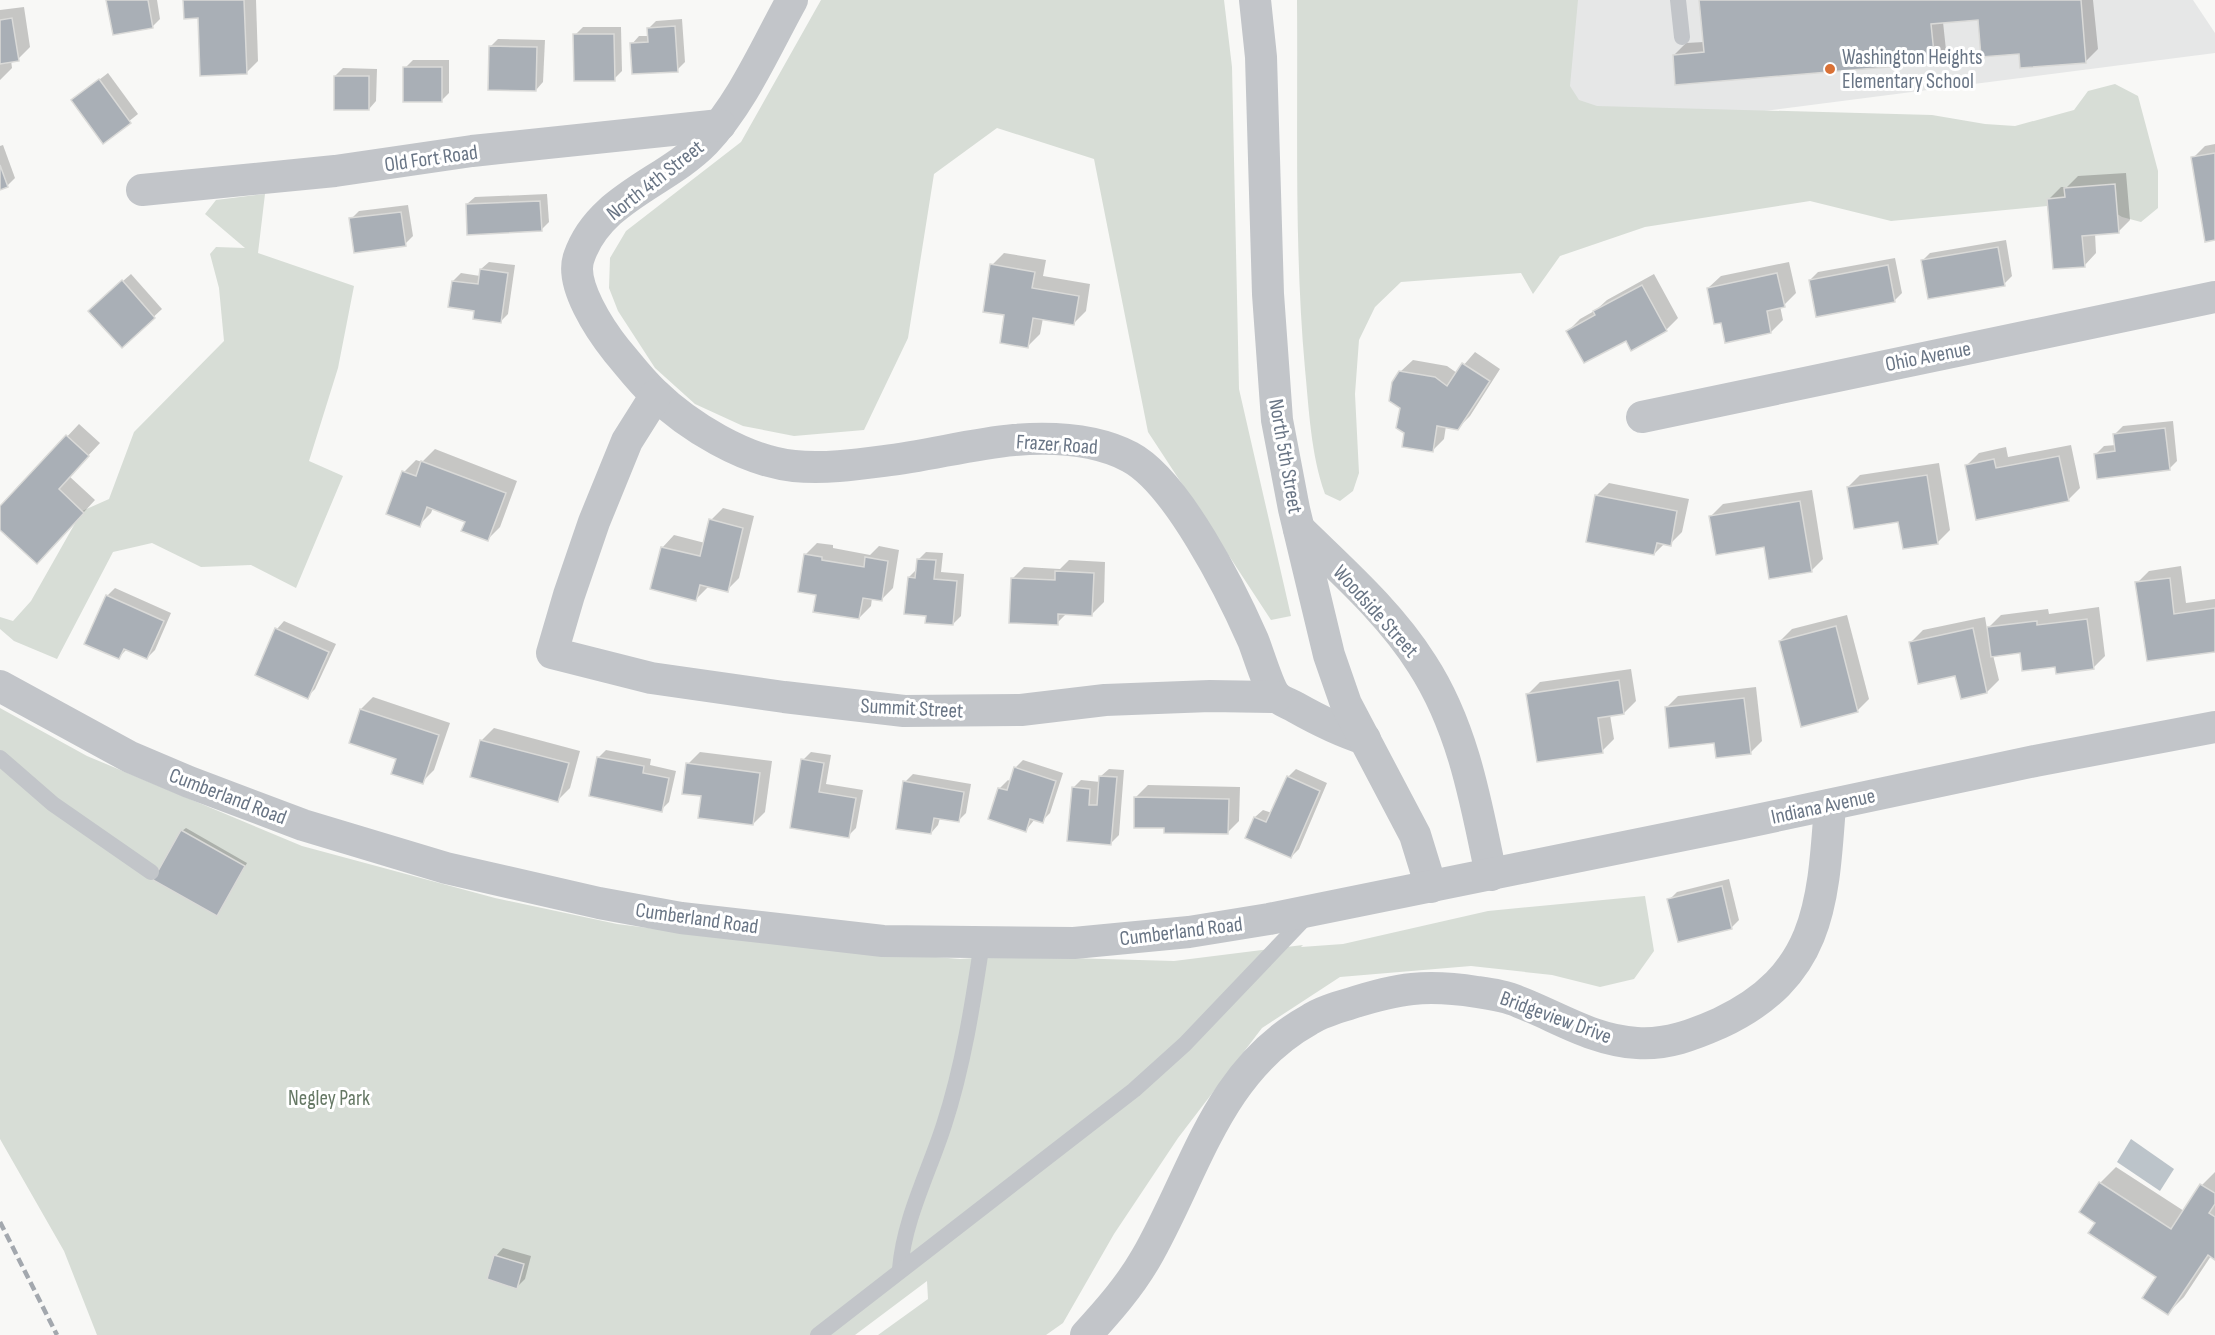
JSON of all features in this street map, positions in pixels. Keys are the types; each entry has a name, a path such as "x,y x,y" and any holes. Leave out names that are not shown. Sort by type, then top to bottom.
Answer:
{"street":[{"name":"North 4th Street","path":"656,396 605,336 589,310 582,293 577,264 579,255 594,230 612,208 685,159 703,144 728,116 792,0"},
{"name":"North 5th Street","path":"1255,0 1261,57 1268,294 1277,420 1299,528 1329,655 1346,704 1415,835 1431,887"},
{"name":"Old Fort Road","path":"142,190 324,172 472,151 720,125"},
{"name":"Ohio Avenue","path":"1642,417 2215,297"},
{"name":"Summit Street","path":"656,396 627,441 594,522 552,653 651,678 904,711 1021,710 1105,699 1276,696"},
{"name":"Frazer Road","path":"656,396 710,435 742,451 775,463 792,466 820,467 884,461 996,442 1033,439 1086,443 1112,449 1133,458 1157,478 1180,508 1225,580 1276,696"},
{"name":"Woodside Street","path":"1299,528 1392,625 1423,665 1464,754 1491,875"},
{"name":"Cumberland Road","path":"0,686 130,757 295,822 446,868 599,903 681,918 883,941 1086,942 1189,932 1431,887"},
{"path":"1276,696 1335,729 1365,739"},
{"name":"Indiana Avenue","path":"1431,887 2035,761 2215,727"},
{"name":"Bridgeview Drive","path":"1086,1335 1122,1292 1145,1259 1228,1094 1255,1061 1293,1029 1324,1012 1384,993 1413,987 1447,987 1519,1001 1574,1026 1605,1037 1635,1043 1665,1042 1694,1035 1744,1012 1757,1003 1787,976 1806,945 1817,913 1822,884 1830,805"}],"lane":[{"path":"1678,0 1682,37"},
{"path":"0,758 53,804 151,872"},
{"path":"818,1335 900,1269 1134,1090 1185,1044 1311,911"},
{"path":"900,1269 906,1233 955,1086 982,942"}],"shaded area":[{"name":"Washington Heights Elementary School","path":"1569,0 2193,0 2215,33 2215,53 1562,137"},
{"path":"2131,1139 2174,1169 2160,1191 2117,1162"}],"green space":[{"path":"821,0 1224,0 1232,67 1239,389 1291,616 1271,620 1148,432 1094,159 997,128 934,174 908,338 864,430 794,436 743,426 695,404 655,368 618,311 609,288 610,258 626,231 741,142"},
{"path":"1297,0 1578,0 1570,86 1579,100 1597,106 1932,115 1985,124 2015,126 2074,110 2088,91 2115,84 2138,96 2158,171 2158,208 2141,222 2122,217 2098,202 2070,200 2047,206 1891,221 1810,201 1645,227 1560,256 1533,294 1521,273 1401,282 1375,307 1359,340 1355,394 1359,473 1353,491 1340,501 1325,494 1320,479 1311,432 1305,369 1299,277 1297,185"},
{"path":"265,194 258,253 354,286 338,368 309,461 343,476 296,588 251,565 201,567 152,543 113,552 57,659 14,641 0,629 0,617 13,621 31,601 82,511 109,499 134,432 224,341 219,288 210,254 216,247 245,248 205,214 216,200"},
{"name":"Negley Park","path":"0,708 87,756 302,846 495,898 617,924 765,943 960,959 1003,956 1174,961 1303,945 1301,947 1343,944 1488,911 1645,896 1654,951 1634,979 1600,987 1552,975 1471,966 1340,977 1262,1028 1178,1138 1114,1234 1063,1323 1046,1335 878,1335 928,1299 927,1281 855,1335 97,1335 64,1251 0,1139"}],"building":[{"path":"106,0 148,0 153,28 113,35"},
{"path":"183,0 244,0 247,74 200,76 198,18 184,19"},
{"path":"1699,0 2081,0 2086,63 2020,68 2019,54 1981,57 1978,20 1931,24 1935,63 1675,85 1673,55 1704,52"},
{"path":"12,18 19,61 0,64 0,20"},
{"path":"675,26 678,72 632,74 630,43 648,42 647,28"},
{"path":"573,34 614,34 615,81 574,81"},
{"path":"489,46 537,47 536,91 488,90"},
{"path":"403,67 442,67 442,102 403,102"},
{"path":"334,76 369,76 369,110 334,110"},
{"path":"99,79 131,123 103,144 71,100"},
{"path":"2215,153 2215,240 2205,242 2191,157"},
{"path":"0,165 8,187 0,190"},
{"path":"2115,184 2119,233 2082,236 2085,267 2053,269 2047,199 2065,197 2064,188"},
{"path":"540,201 542,231 467,235 466,204"},
{"path":"401,212 406,246 354,253 349,218"},
{"path":"1998,247 2005,286 1928,299 1921,260"},
{"path":"990,264 1035,272 1032,288 1079,296 1074,325 1033,318 1028,348 1000,343 1004,315 983,312"},
{"path":"1888,265 1895,302 1816,317 1809,280"},
{"path":"480,269 508,273 501,323 473,319 474,311 448,307 452,281 478,284"},
{"path":"1777,273 1785,307 1767,311 1771,333 1725,343 1721,323 1714,324 1707,288"},
{"path":"122,280 155,318 122,348 88,311"},
{"path":"1642,285 1667,331 1631,351 1626,341 1584,363 1566,331 1595,315 1593,311"},
{"path":"1462,363 1490,381 1458,430 1437,426 1433,452 1402,447 1404,433 1396,428 1400,408 1389,401 1392,382 1399,371 1435,377 1447,386"},
{"path":"2165,428 2170,470 2097,479 2094,454 2115,451 2113,434"},
{"path":"66,435 89,456 59,489 84,513 37,564 0,530 0,506"},
{"path":"2059,456 2069,501 1976,520 1965,465 1994,459 1996,468"},
{"path":"421,461 506,493 488,541 461,531 465,522 427,507 420,527 386,514 402,471 416,476"},
{"path":"1927,475 1938,544 1903,549 1898,522 1854,529 1847,487"},
{"path":"1595,495 1677,511 1671,546 1657,543 1654,555 1586,542"},
{"path":"1800,501 1812,572 1769,579 1764,547 1716,555 1709,516"},
{"path":"709,519 743,528 728,592 700,585 696,601 650,589 661,547 700,556"},
{"path":"804,554 822,557 822,560 864,567 865,557 888,561 882,601 863,598 859,619 813,612 816,595 798,592"},
{"path":"917,559 936,560 934,579 957,581 953,625 925,623 926,616 904,614 908,577 915,578"},
{"path":"1055,571 1094,573 1092,616 1058,614 1058,625 1009,623 1011,578 1055,580"},
{"path":"2170,578 2174,614 2215,608 2215,652 2147,661 2135,582"},
{"path":"106,595 164,621 147,659 124,649 119,659 84,644"},
{"path":"2087,619 2094,669 2056,674 2055,667 2022,671 2020,653 1991,657 1987,627 2037,621 2037,625"},
{"path":"1836,626 1858,712 1801,727 1779,641"},
{"path":"275,628 329,652 308,699 255,675"},
{"path":"1973,628 1987,693 1961,699 1955,676 1918,684 1909,642"},
{"path":"1619,680 1624,714 1598,718 1603,753 1537,762 1526,694"},
{"path":"1744,698 1751,754 1716,758 1714,743 1669,748 1665,707"},
{"path":"360,709 439,735 423,784 391,774 396,759 349,743"},
{"path":"480,740 569,763 558,802 470,777"},
{"path":"597,757 644,766 643,773 669,778 662,812 589,796"},
{"path":"801,759 824,763 819,792 856,798 849,838 790,828"},
{"path":"686,763 760,773 753,825 698,818 701,796 682,794"},
{"path":"1014,767 1056,781 1043,823 1030,819 1026,832 988,819 998,788 1007,790"},
{"path":"1099,776 1117,777 1111,845 1067,841 1072,787 1090,789 1089,805 1097,805"},
{"path":"1287,776 1320,791 1291,858 1245,838 1254,817 1266,822"},
{"path":"903,781 964,792 959,822 934,818 931,834 896,829"},
{"path":"1134,797 1229,799 1228,834 1164,833 1164,828 1134,828"},
{"path":"181,830 245,866 217,916 153,880"},
{"path":"1722,886 1732,929 1678,942 1667,899"},
{"path":"2099,1182 2171,1229 2200,1184 2215,1193 2215,1204 2209,1213 2215,1217 2215,1260 2208,1255 2168,1315 2142,1298 2156,1277 2088,1233 2095,1223 2079,1212"},
{"path":"494,1255 524,1264 517,1289 487,1279"}],"railway":[{"path":"0,1222 57,1335"}],"place":[{"name":"Washington Heights Elementary School","path":"1830,69"}]}
